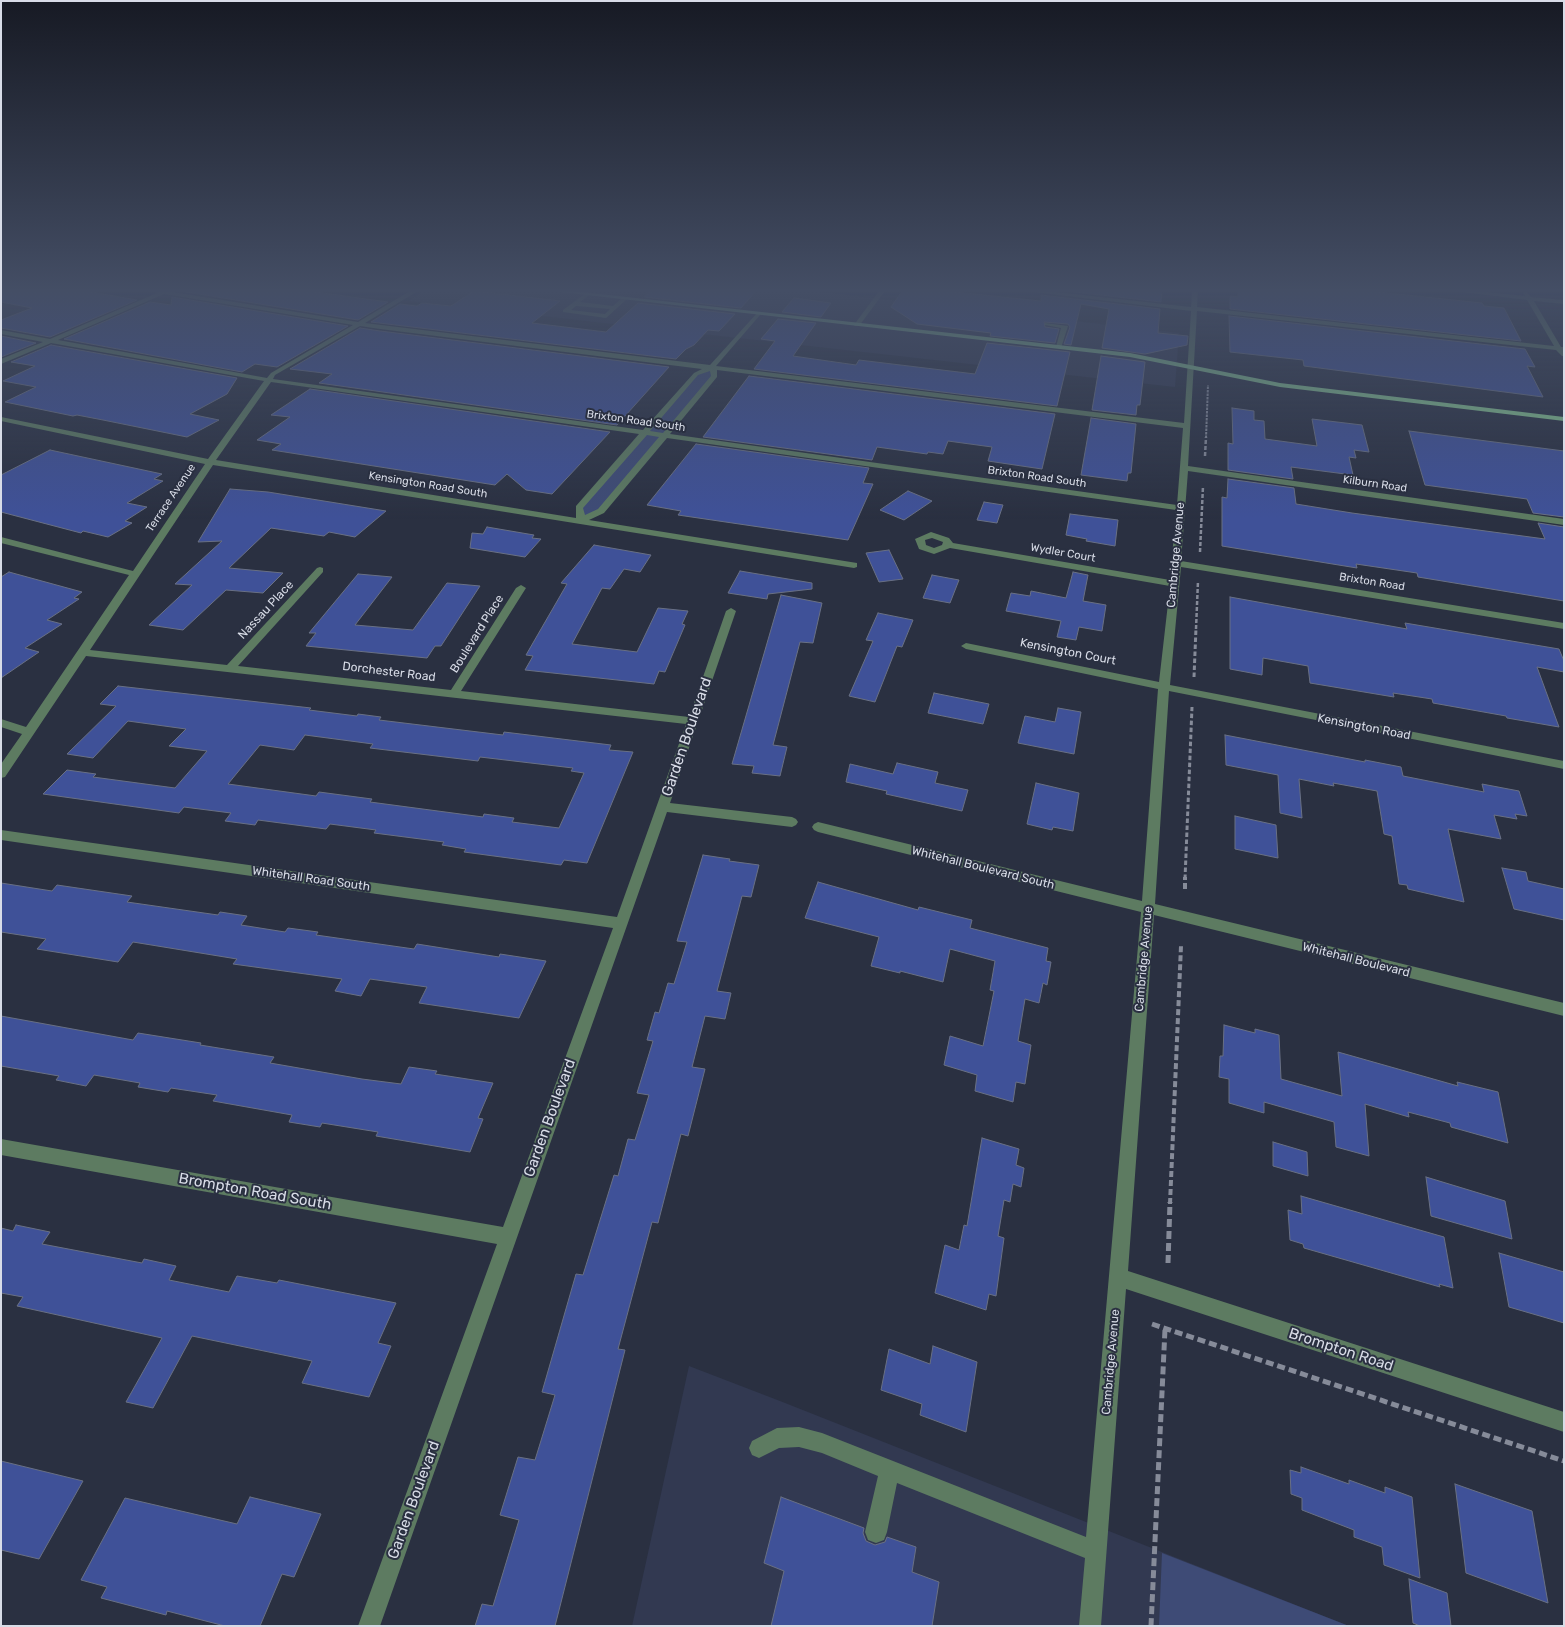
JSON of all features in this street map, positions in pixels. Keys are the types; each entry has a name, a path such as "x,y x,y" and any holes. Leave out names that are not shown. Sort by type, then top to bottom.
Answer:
{"main road":[{"path":"1191,367 1215,378 1262,390 1477,417"},
{"path":"1191,367 1280,385 1564,419"}],"street":[{"name":"Brixton Road South","path":"195,367 268,380 1180,508"},
{"name":"Terrace Avenue","path":"1,774 211,461 268,380 273,374 285,367"},
{"path":"712,367 715,376 601,511 581,520 579,508 696,374 712,367 1186,426"},
{"name":"Cambridge Avenue","path":"1090,1626 1191,367"},
{"name":"Kensington Road South","path":"1,419 179,457 854,565"},
{"name":"Kilburn Road","path":"1183,468 1564,522"},
{"path":"1,540 135,574"},
{"name":"Wydler Court","path":"948,545 1175,584"},
{"name":"Brixton Road","path":"1176,563 1564,626"},
{"name":"Nassau Place","path":"230,668 320,570"},
{"name":"Boulevard Place","path":"454,694 521,588"},
{"name":"Garden Boulevard","path":"368,1626 663,807 731,611"},
{"name":"Kensington Court","path":"966,646 1124,677 1164,687"},
{"name":"Dorchester Road","path":"83,652 692,721"},
{"name":"Kensington Road","path":"1164,687 1564,766"},
{"path":"1,723 29,732"},
{"path":"663,807 792,822"},
{"name":"Whitehall Boulevard South","path":"818,827 1148,909"},
{"name":"Whitehall Road South","path":"1,835 620,922"},
{"name":"Whitehall Boulevard","path":"1148,909 1564,1010"},
{"name":"Brompton Road South","path":"1,1147 508,1237"},
{"name":"Brompton Road","path":"1118,1277 1564,1422"},
{"path":"759,1448 777,1438 799,1437 822,1443 1095,1551"},
{"path":"876,1532 890,1470"}],"path":[{"path":"1205,464 1208,386 1211,384"},
{"path":"1200,558 1203,486"},
{"path":"1193,682 1198,574"},
{"path":"1185,889 1192,706"},
{"path":"1168,1263 1181,946"},
{"path":"1152,1324 1564,1461"},
{"path":"1151,1626 1165,1329"}],"shaded area":[{"path":"712,367 715,376 601,511 581,520 579,508 696,374"},
{"path":"996,367 1176,367 1175,387"},
{"path":"689,1366 780,1401 1349,1626 632,1626"},
{"path":"1162,1553 1349,1626 1159,1626"}],"building":[{"path":"33,367 175,367 237,378 227,394 190,414 219,420 187,437 5,402 36,387 3,381"},
{"path":"215,367 250,367 242,372"},
{"path":"294,367 669,367 617,425 319,383 332,374 290,369"},
{"path":"756,367 916,367 975,374 978,367 1066,367 1057,406 754,369"},
{"path":"1099,367 1144,367 1140,405 1137,405 1136,415 1092,410"},
{"path":"1311,367 1527,367 1543,397"},
{"path":"749,376 1055,414 1042,469 988,461 992,447 948,441 943,454 928,452 927,454 877,447 872,460 703,437"},
{"path":"310,389 610,432 552,494 526,490 507,474 495,485 272,450 281,444 257,440 290,417 271,415"},
{"path":"1232,408 1254,411 1254,420 1264,421 1265,439 1317,446 1312,419 1362,425 1369,452 1354,450 1356,458 1349,457 1353,475 1291,467 1293,479 1228,470 1228,443 1233,444"},
{"path":"1091,418 1136,424 1131,473 1128,473 1127,481 1081,475"},
{"path":"1409,431 1564,451 1564,517 1533,513 1527,499 1425,485"},
{"path":"696,444 869,468 863,483 873,484 848,540 678,515 681,511 647,505"},
{"path":"50,450 162,474 154,479 163,481 127,503 147,507 125,521 132,523 108,537 83,531 81,533 1,512 1,475"},
{"path":"1228,479 1294,488 1296,504 1352,513 1545,539 1538,523 1564,527 1564,601 1418,577 1417,573 1356,564 1357,568 1222,546 1222,497 1227,498"},
{"path":"230,489 268,492 386,511 355,537 329,532 324,536 271,528 229,568 283,573 263,593 226,590 183,630 149,625 192,585 175,584 222,541 198,542"},
{"path":"908,491 932,501 904,520 880,510"},
{"path":"984,502 1003,505 997,523 977,520"},
{"path":"1070,514 1118,520 1115,546 1066,535"},
{"path":"487,527 534,535 532,538 541,539 525,557 470,548 472,533 483,534"},
{"path":"594,545 651,555 640,572 624,569 610,589 602,588 572,644 637,652 658,608 688,611 682,624 685,625 665,672 659,671 654,684 525,670 533,656 526,655 567,584 561,583"},
{"path":"889,550 903,579 879,582 866,553"},
{"path":"740,571 812,583 812,589 768,594 767,599 728,593"},
{"path":"9,572 82,592 74,598 79,599 47,620 62,624 25,648 39,652 1,678 1,577"},
{"path":"1073,572 1088,575 1083,601 1106,605 1102,631 1079,627 1076,640 1057,637 1061,621 1006,611 1011,593 1030,596 1031,591 1066,598"},
{"path":"358,574 392,577 355,625 413,630 447,583 480,586 441,646 435,646 427,658 306,646 316,633 309,633"},
{"path":"932,575 959,580 950,603 923,598"},
{"path":"781,595 822,603 813,643 800,642 773,745 787,747 780,776 752,773 754,766 732,764"},
{"path":"1230,597 1407,629 1405,623 1559,649 1564,661 1564,672 1537,667 1559,727 1433,703 1432,699 1393,693 1394,697 1310,683 1308,666 1263,658 1262,675 1230,669"},
{"path":"878,613 913,620 902,647 897,646 875,702 849,696 873,641 866,640"},
{"path":"118,686 311,708 309,710 357,716 358,714 381,717 379,720 503,735 504,732 611,745 609,750 633,752 587,863 564,860 561,865 464,852 466,849 442,845 444,842 374,833 376,830 330,824 326,829 258,820 255,825 225,821 231,813 184,807 179,813 43,794 67,770 96,774 93,777 175,788 207,751 169,746 186,729 128,721 93,758 67,754 116,706 100,704","holes":["305,735 373,744 370,748 478,761 480,757 573,768 571,771 584,773 559,828 512,822 514,818 484,814 483,817 370,802 372,799 319,792 316,796 228,784 260,745 294,750"]},
{"path":"934,693 989,704 983,724 928,713"},
{"path":"1058,708 1081,712 1074,754 1018,743 1025,716 1055,722"},
{"path":"1225,735 1365,762 1365,760 1401,767 1403,776 1484,792 1482,784 1519,791 1527,816 1515,814 1517,819 1494,815 1501,839 1448,829 1464,902 1408,889 1407,885 1399,884 1392,836 1384,834 1377,791 1333,783 1334,786 1299,779 1302,818 1280,813 1278,775 1226,765"},
{"path":"897,763 938,772 935,783 968,790 962,811 886,794 887,791 846,782 850,764 893,774"},
{"path":"1036,783 1079,793 1073,831 1053,827 1052,830 1027,824"},
{"path":"1235,816 1276,825 1278,858 1235,849"},
{"path":"703,855 759,865 751,897 742,896 717,991 731,993 725,1019 705,1016 692,1067 705,1069 688,1136 681,1134 658,1223 652,1222 618,1349 625,1350 555,1626 475,1626 482,1604 493,1606 519,1520 500,1515 518,1457 535,1460 555,1395 542,1392 576,1274 583,1275 614,1175 618,1176 628,1139 635,1140 649,1095 637,1093 653,1041 647,1040 655,1012 659,1013 668,983 674,984 687,942 677,941"},
{"path":"1502,868 1526,872 1528,881 1564,889 1564,920 1514,909"},
{"path":"818,882 918,910 919,907 972,920 970,928 1048,948 1046,961 1051,962 1047,985 1043,983 1039,1003 1025,999 1018,1041 1031,1045 1025,1084 1016,1082 1013,1102 975,1091 977,1075 944,1065 950,1036 983,1046 994,991 990,990 995,961 950,949 943,982 871,966 879,937 805,918"},
{"path":"1,883 52,891 57,885 132,896 127,902 218,915 220,912 247,916 241,925 285,932 288,928 318,932 316,935 414,949 417,944 499,957 500,954 546,961 519,1018 419,1003 427,987 370,979 361,996 335,991 342,979 233,964 237,959 133,942 118,962 37,949 46,939 1,932"},
{"path":"1,1016 133,1040 138,1033 201,1043 200,1045 274,1057 270,1063 362,1079 401,1084 409,1067 437,1071 435,1074 493,1083 478,1118 483,1119 470,1152 376,1136 378,1132 322,1123 320,1127 289,1122 292,1115 213,1101 217,1095 171,1088 168,1092 138,1087 140,1083 94,1075 86,1086 56,1080 59,1076 1,1066"},
{"path":"1224,1025 1255,1033 1255,1029 1279,1035 1281,1079 1342,1096 1338,1052 1458,1086 1457,1082 1498,1092 1508,1143 1451,1127 1450,1123 1408,1112 1409,1117 1365,1104 1369,1156 1336,1147 1334,1122 1264,1102 1264,1113 1229,1103 1229,1079 1219,1077 1220,1056 1223,1056"},
{"path":"982,1138 1019,1149 1016,1165 1024,1168 1021,1187 1013,1184 1010,1202 1004,1200 998,1236 1004,1238 996,1296 989,1294 986,1310 935,1293 945,1245 959,1250 964,1225 967,1226"},
{"path":"1273,1142 1307,1152 1308,1176 1273,1166"},
{"path":"1426,1177 1505,1201 1512,1239 1431,1216"},
{"path":"1301,1196 1444,1237 1453,1288 1439,1284 1440,1287 1304,1248 1303,1244 1290,1240 1288,1210 1302,1214"},
{"path":"16,1225 50,1232 42,1244 142,1263 144,1259 176,1266 169,1280 229,1292 237,1276 277,1283 279,1280 396,1303 378,1343 391,1346 369,1397 302,1383 312,1361 192,1336 153,1408 126,1402 162,1338 17,1306 23,1297 1,1293 1,1228 13,1231"},
{"path":"1499,1253 1564,1272 1564,1323 1509,1307"},
{"path":"933,1346 977,1362 966,1432 920,1415 922,1404 881,1390 889,1349 930,1364"},
{"path":"1,1461 83,1481 39,1559 1,1550"},
{"path":"1301,1467 1349,1484 1349,1480 1385,1493 1385,1487 1412,1497 1420,1578 1384,1565 1382,1547 1354,1537 1354,1530 1302,1510 1302,1498 1291,1494 1290,1470 1301,1473"},
{"path":"1455,1484 1532,1511 1548,1603 1466,1573"},
{"path":"250,1497 321,1514 294,1577 282,1574 260,1626 225,1626 167,1611 166,1615 101,1598 107,1587 81,1580 125,1498 237,1524"},
{"path":"781,1497 864,1528 863,1533 866,1541 875,1545 885,1542 887,1537 916,1547 912,1572 939,1582 932,1626 771,1626 784,1571 764,1563"},
{"path":"1409,1579 1447,1593 1451,1626 1420,1626 1413,1623"}]}
